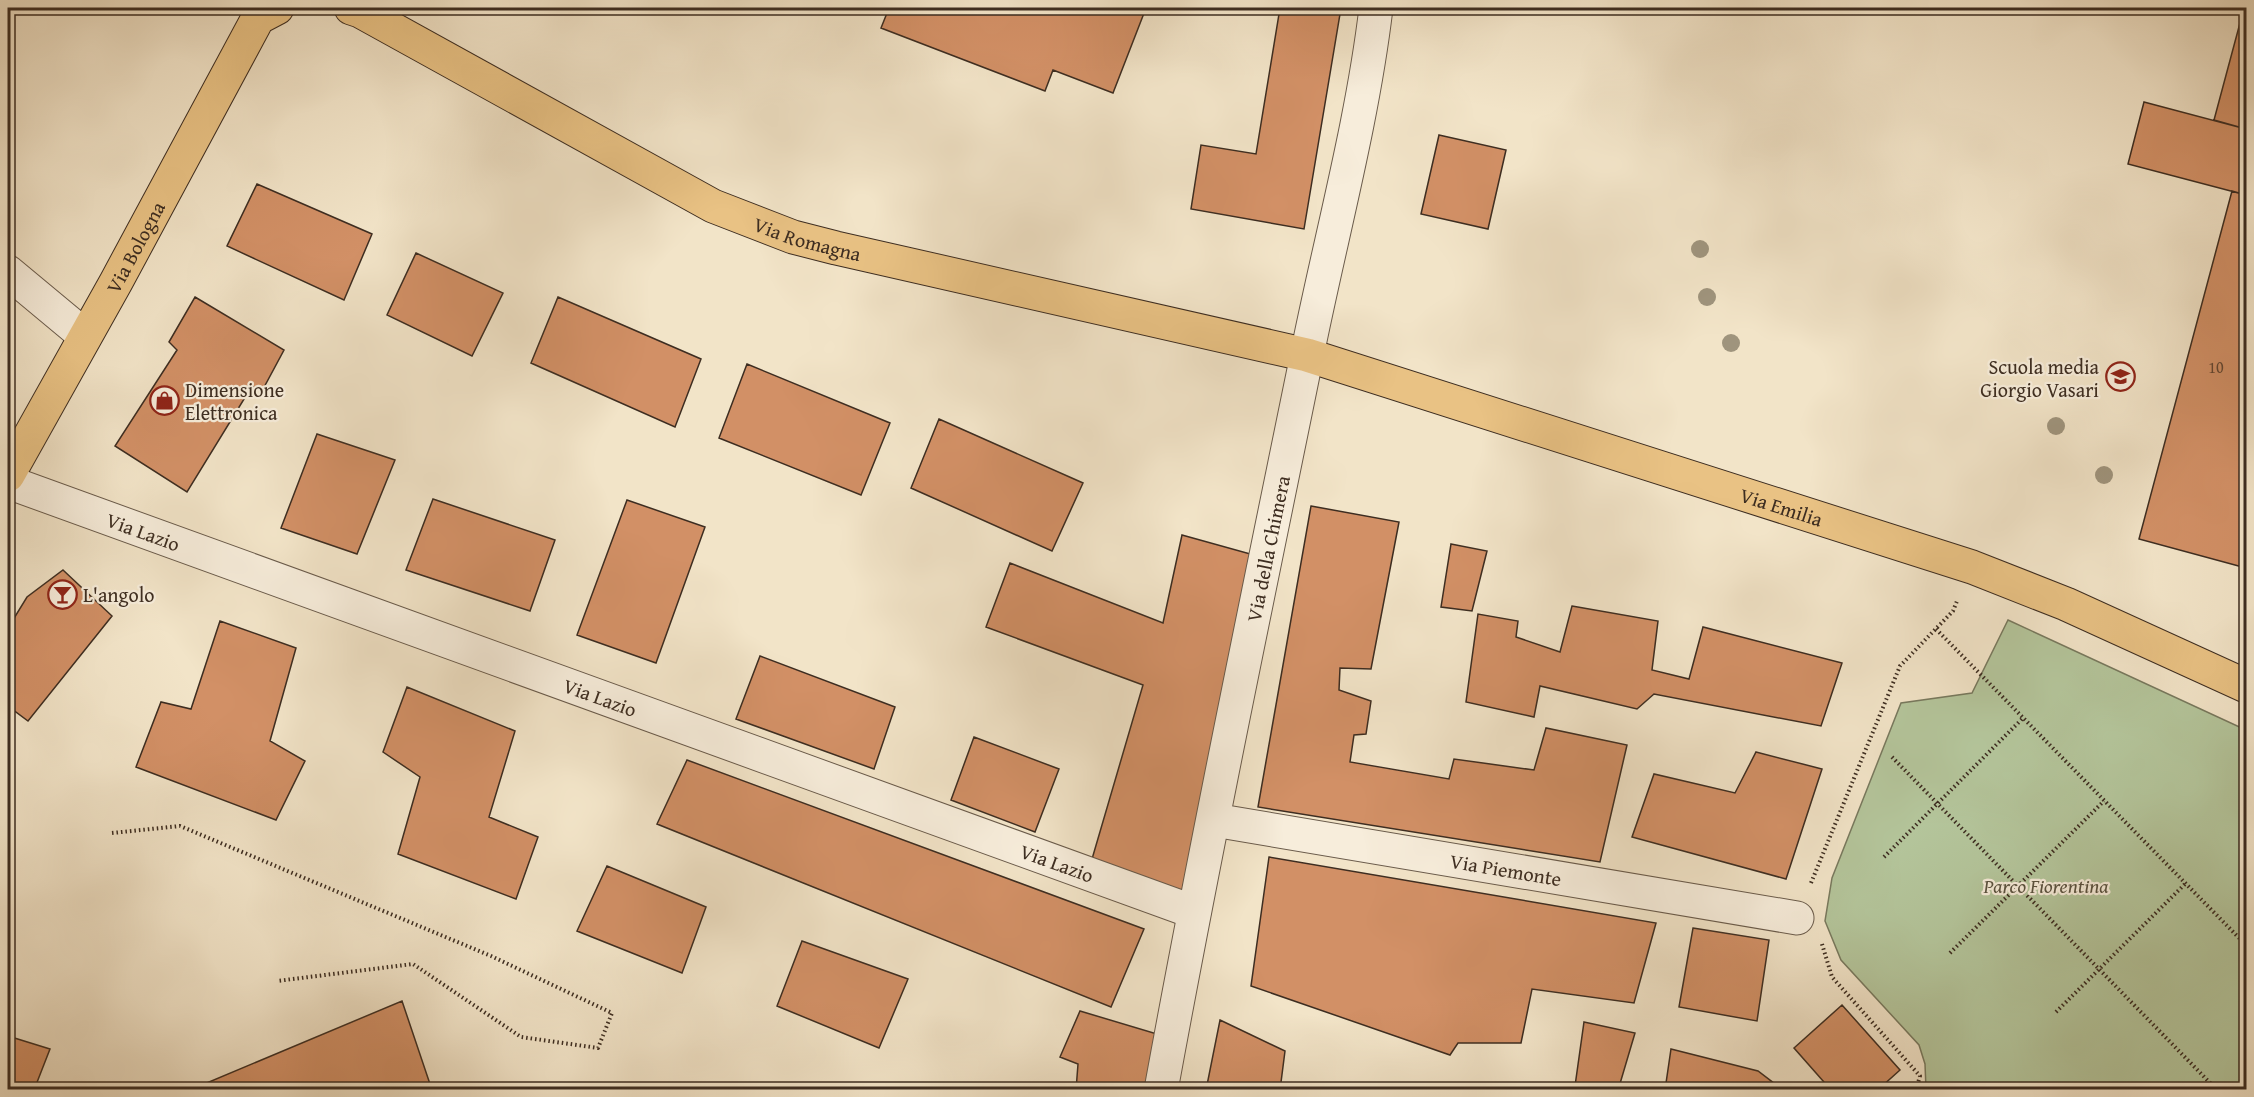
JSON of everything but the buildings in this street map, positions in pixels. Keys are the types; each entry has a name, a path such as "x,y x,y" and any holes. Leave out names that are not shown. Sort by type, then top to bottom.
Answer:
{"main road":[{"name":"Via Romagna","path":"351,8 360,10 675,186 713,206 753,222 836,249 1307,355"},
{"name":"Via Bologna","path":"8,475 266,11"},
{"name":"Via Emilia","path":"1307,355 1972,567 2066,604 2247,686"}],"street":[{"name":"Via della Chimera","path":"1161,1089 1194,912 1307,355 1369,64 1376,8"},
{"path":"8,272 85,336"},
{"name":"Via Lazio","path":"8,482 1194,912"},
{"name":"Via Piemonte","path":"1214,820 1808,928"}],"path":[{"path":"1810,886 1900,666 1953,611 1972,567"},
{"path":"1936,629 2247,945"},
{"path":"1884,857 2023,718"},
{"path":"1892,757 2217,1089"},
{"path":"1950,953 2104,801"},
{"path":"112,833 180,826 491,956 612,1013 598,1048 521,1036 413,964 277,981"},
{"path":"2056,1012 2186,884"},
{"path":"1808,928 1832,977 1920,1077 1916,1089"}],"green space":[{"name":"Parco Fiorentina","path":"2008,620 2246,730 2246,1089 1926,1089 1925,1064 1919,1045 1841,960 1825,921 1832,878 1901,703 1972,693"}],"place":[{"name":"Scuola media Giorgio Vasari","path":"2120,377"},
{"name":"Dimensione Elettronica","path":"164,401"},
{"name":"L'angolo","path":"62,594"}]}
